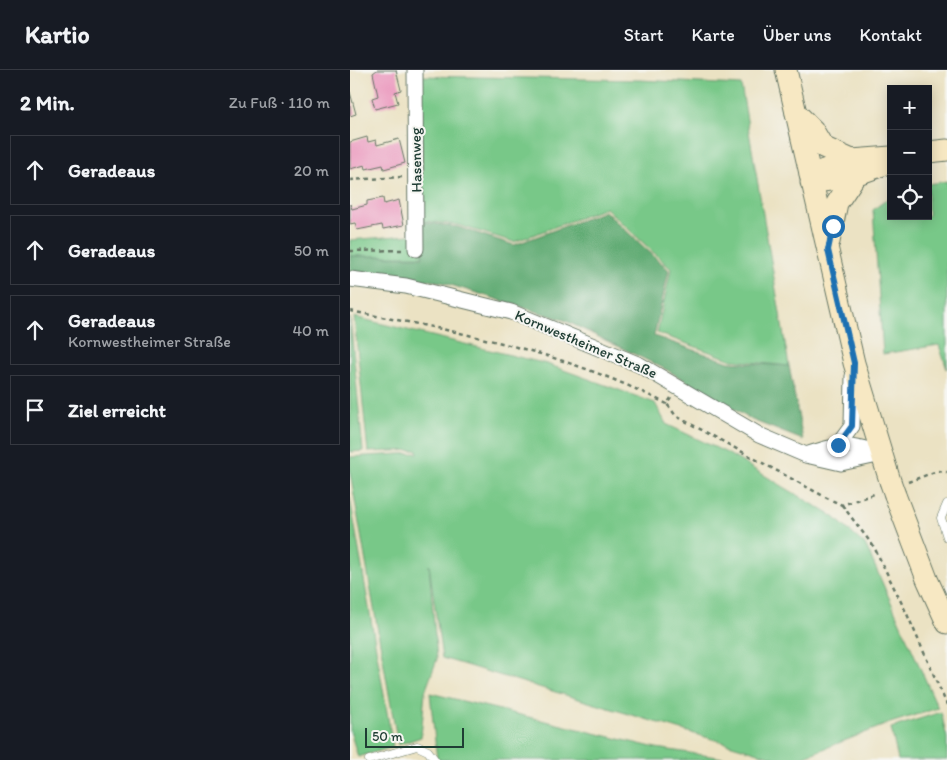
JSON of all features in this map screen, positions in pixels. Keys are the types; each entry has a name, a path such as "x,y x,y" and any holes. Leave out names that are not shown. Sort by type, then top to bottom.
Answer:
{"main road":[{"path":"786,70 854,363 893,488 927,579 947,623"},
{"path":"796,112 813,130 823,146 853,168 887,162"},
{"path":"932,152 947,150"},
{"path":"810,179 833,181 853,168 887,158"},
{"path":"830,259 837,203 853,168"}],"street":[{"name":"Hasenweg","path":"415,70 416,249"},
{"name":"Kornwestheimer Straße","path":"350,279 406,286 510,312 640,365 759,436 806,455 841,463 882,454"},
{"path":"838,445 852,426 854,363"},
{"path":"806,455 838,445 863,448 882,454"}],"lane":[{"path":"947,504 941,518 947,537"},
{"path":"369,760 417,746 428,751 434,760"}],"path":[{"path":"350,180 417,177"},
{"path":"350,252 416,249"},
{"path":"350,311 466,332 548,355 625,382 667,404"},
{"path":"842,505 874,547 907,614 947,705"}],"green space":[{"path":"421,76 640,80 741,85 789,366 732,360 657,333 671,269 606,208 514,242 458,225 423,221"},
{"path":"947,181 947,369 939,345 883,354 873,210 887,199 887,220 932,220 932,183"},
{"path":"605,211 669,270 654,336 729,362 789,366 803,440 752,420 667,370 564,320 441,282 350,271 350,256 423,257 422,222 458,227 514,245"},
{"path":"421,234 423,256 350,256 350,240"},
{"path":"354,317 547,364 655,403 666,424 727,453 834,517 866,546 938,708 890,723 795,760 782,760 442,658 429,565 437,659 425,692 421,737 398,745 350,472 350,457 418,453 417,450 368,452"},
{"path":"350,318 363,451 350,452"},
{"path":"350,498 393,747 358,757 350,731"},
{"path":"430,693 656,748 737,760 437,760"},
{"path":"941,712 947,738 947,760 898,760 891,728"}],"building":[{"path":"377,70 396,70 401,90 395,92 398,103 375,109 372,98 378,96 373,73"},
{"path":"350,92 356,114 350,116"},
{"path":"367,137 368,142 376,140 377,145 399,139 405,163 384,169 383,165 366,169 365,165 350,169 350,142"},
{"path":"383,198 384,204 399,200 404,225 383,229 382,225 357,230 355,223 350,224 350,204 352,209 367,205 367,201"}],"route":[{"path":"833,226 828,250 854,363 852,426 838,445"}]}
